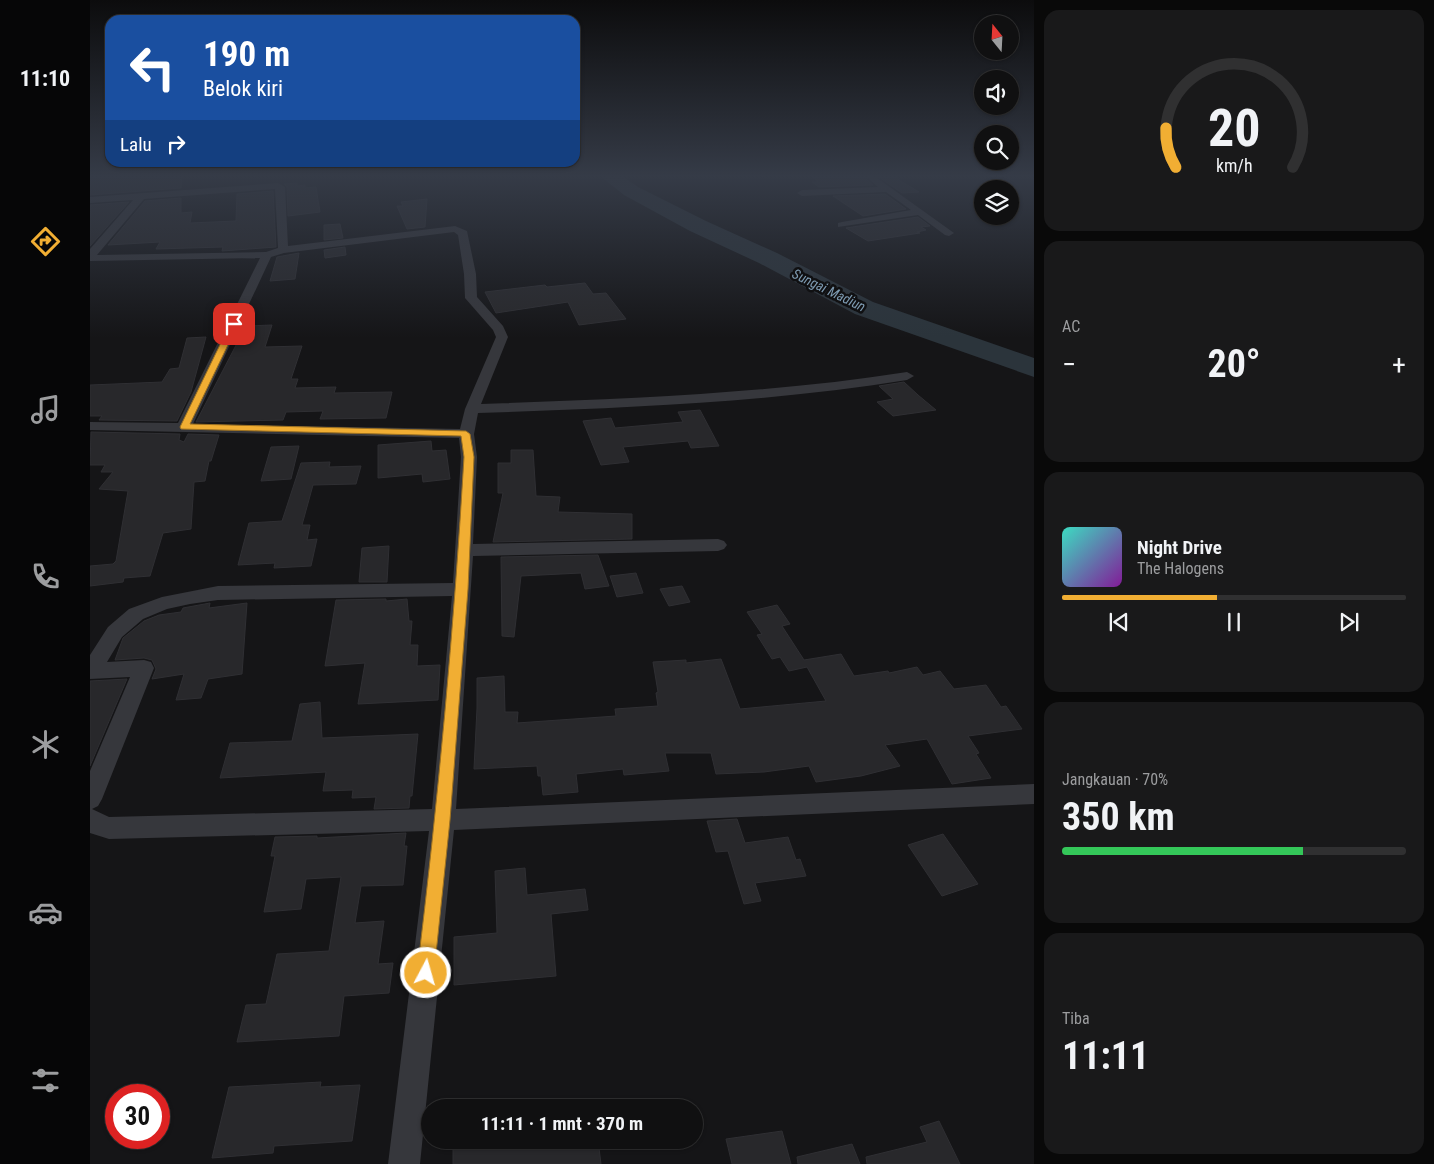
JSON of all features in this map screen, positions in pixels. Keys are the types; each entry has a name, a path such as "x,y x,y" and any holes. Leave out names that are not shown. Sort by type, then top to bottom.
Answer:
{"street":[{"path":"90,257 113,229"},
{"path":"184,427 275,252 277,229"},
{"path":"90,257 275,252 447,229"},
{"path":"404,1164 443,820 462,589 469,457 466,434 472,409 502,337 499,329 470,298 470,274 464,233 460,230 453,229"},
{"path":"944,229 949,233"},
{"path":"472,409 692,401 867,383 907,376"},
{"path":"90,426 466,434"},
{"path":"463,550 718,545"},
{"path":"90,671 116,631 132,617 178,598 218,593 462,589"},
{"path":"90,671 144,668 90,799"},
{"path":"90,819 94,824 109,828 443,820 1034,794"}],"building":[{"path":"90,229 105,229 90,246"},
{"path":"121,229 275,229 276,247 222,251 223,247 156,249 160,242 108,245"},
{"path":"324,229 341,229 343,238 324,240"},
{"path":"848,229 926,230 917,232 920,233 868,241"},
{"path":"345,247 346,255 325,258 324,250"},
{"path":"299,253 295,279 270,281 277,257"},
{"path":"585,283 593,294 606,293 626,319 579,325 568,302 496,313 485,292 545,285 547,287"},
{"path":"272,325 265,347 302,346 291,379 298,379 295,388 336,387 334,393 392,392 386,418 320,419 323,411 286,412 283,420 196,422 246,326"},
{"path":"206,337 191,392 177,421 99,420 102,416 90,416 90,385 162,382 170,369 179,368 187,338"},
{"path":"904,382 936,410 893,416 877,402 893,399 879,386"},
{"path":"700,410 719,446 691,448 688,441 623,447 629,462 601,465 583,421 611,418 615,428 683,422 678,412"},
{"path":"91,432 180,434 179,440 184,442 188,434 219,435 211,461 209,461 205,481 194,482 191,529 163,533 150,576 124,578 123,582 90,586 90,566 113,564 116,561 128,491 99,489 113,472 101,472 105,465 90,465"},
{"path":"431,441 432,451 446,450 450,479 423,482 422,474 378,478 378,445"},
{"path":"299,446 291,479 261,481 271,447"},
{"path":"511,450 533,450 536,496 560,497 558,512 632,514 632,539 493,542 503,493 498,493 498,463 511,463"},
{"path":"330,462 329,467 361,466 356,484 313,485 302,525 310,525 307,540 317,539 311,566 274,568 275,563 238,565 249,523 282,521 301,463"},
{"path":"389,546 387,582 359,582 362,548"},
{"path":"598,555 609,586 585,589 581,573 521,576 514,637 502,636 501,557"},
{"path":"636,573 643,593 617,597 610,576"},
{"path":"682,586 690,602 669,606 660,589"},
{"path":"386,599 386,601 407,599 409,621 412,621 410,645 418,645 417,666 440,665 438,700 358,704 365,663 325,666 336,600"},
{"path":"210,603 209,608 247,603 242,674 208,679 201,698 176,700 184,674 152,679 156,669 152,660 144,658 115,660 123,638 144,621 159,615 181,612 183,608"},
{"path":"777,605 790,624 782,626 804,660 841,654 854,676 888,671 889,673 917,667 923,675 940,671 954,689 986,685 1001,707 1006,706 1022,729 968,736 979,753 976,754 991,778 952,784 927,739 885,745 900,766 861,776 816,782 809,766 764,772 716,774 711,753 665,753 669,771 624,775 623,769 576,774 578,792 543,795 541,776 538,776 537,766 474,769 477,678 504,676 505,712 518,712 517,723 616,716 615,709 658,706 656,693 658,692 653,662 686,660 686,663 721,659 740,709 826,701 807,667 789,671 780,657 772,659 757,635 762,634 747,612"},
{"path":"127,679 90,766 90,681"},
{"path":"320,702 322,738 418,734 412,796 410,796 409,808 374,809 376,797 352,798 353,790 323,791 326,772 220,778 230,743 292,741 300,704"},
{"path":"737,819 745,843 788,837 796,860 800,859 806,876 755,883 761,901 744,904 728,851 716,852 707,821"},
{"path":"406,833 404,846 407,846 403,885 361,886 355,923 384,921 378,964 393,963 389,993 344,996 339,1036 237,1042 246,1005 266,1004 277,954 329,951 341,877 306,879 301,909 264,912 275,856 271,856 275,837 317,836 317,838"},
{"path":"943,834 978,884 942,896 908,845"},
{"path":"525,868 527,895 585,889 588,910 551,914 556,976 454,985 454,937 497,933 495,871"},
{"path":"321,1082 320,1087 360,1085 352,1141 274,1146 273,1153 212,1158 229,1087"},
{"path":"939,1121 960,1164 867,1164 866,1157 927,1142 920,1127"},
{"path":"782,1131 791,1164 732,1164 726,1139"},
{"path":"852,1144 860,1164 798,1164 797,1157"},
{"path":"453,1149 599,1149 601,1164 453,1164"}],"waterway":[{"name":"Sungai Madiun","path":"705,229 768,258 864,308 1034,368"}],"route":[{"path":"234,324 184,427 466,434 469,457 462,589 443,820 426,973"}]}
